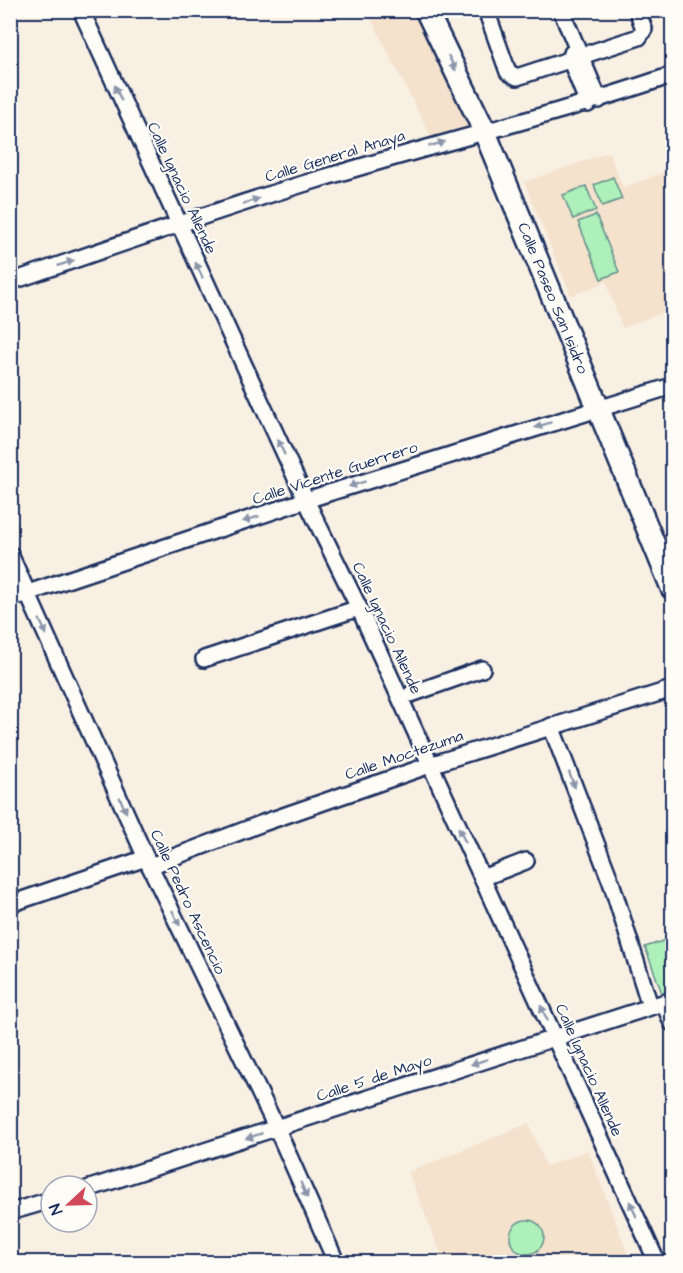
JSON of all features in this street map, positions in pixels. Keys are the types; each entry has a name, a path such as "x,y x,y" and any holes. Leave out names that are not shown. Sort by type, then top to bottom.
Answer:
{"main road":[{"name":"Calle Paseo San Isidro","path":"426,10 484,130 672,588"}],"street":[{"name":"Calle Ignacio Allende","path":"81,10 306,500 359,608 657,1263"},
{"path":"486,10 511,76 522,76 639,37 644,29 637,10"},
{"path":"561,10 594,102"},
{"name":"Calle General Anaya","path":"10,282 178,224 484,130 594,102 672,75"},
{"name":"Calle Vicente Guerrero","path":"10,599 306,500 672,386"},
{"name":"Calle Pedro Ascencio","path":"10,554 148,862 277,1129 336,1263"},
{"path":"204,659 359,608"},
{"path":"411,694 482,669"},
{"name":"Calle Moctezuma","path":"10,904 148,862 430,765 672,689"},
{"path":"551,726 611,882 672,1023"},
{"path":"482,878 526,861"},
{"name":"Calle 5 de Mayo","path":"99,1185 662,1003"},
{"path":"10,1212 39,1204"}],"shaded area":[{"path":"367,11 418,11 473,125 432,139"},
{"path":"609,152 623,188 672,169 672,309 622,328 606,282 571,296 524,182"},
{"path":"529,1123 546,1166 588,1150 631,1262 444,1262 408,1172"}],"green space":[{"path":"613,177 622,199 602,206 594,185"},
{"path":"586,186 596,210 573,219 563,195"},
{"path":"596,215 619,272 601,279 578,222"},
{"path":"672,938 672,993 663,996 645,947"},
{"path":"527,1220 539,1225 544,1237 539,1249 527,1254 515,1249 510,1237 515,1225"}]}
